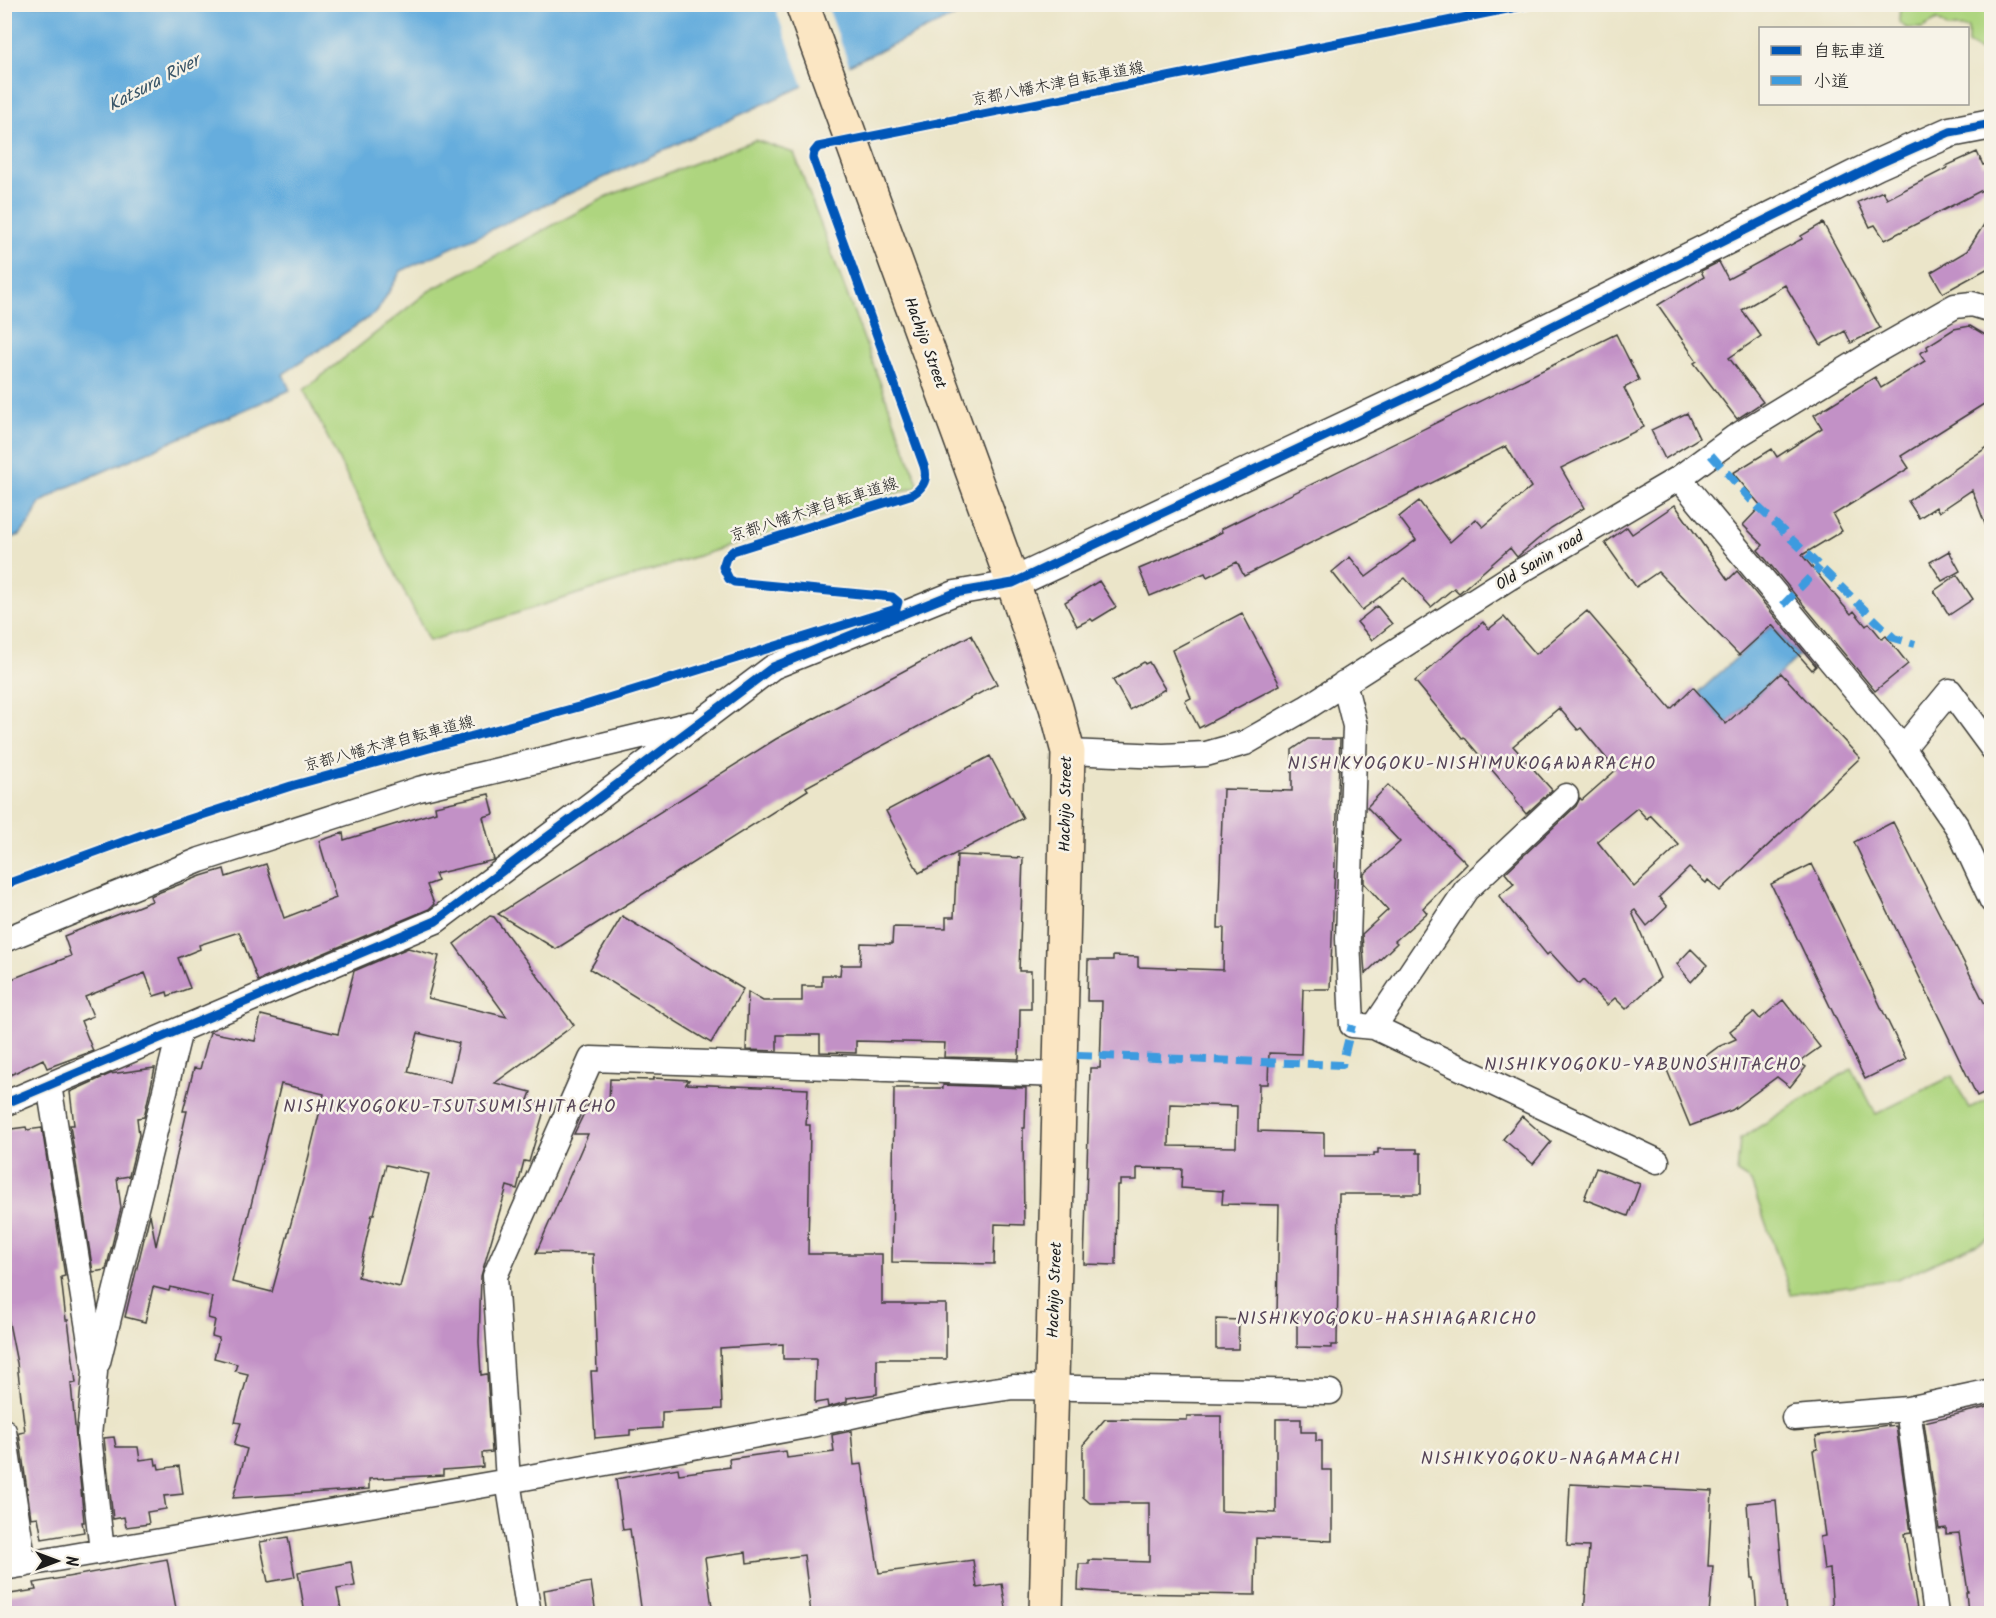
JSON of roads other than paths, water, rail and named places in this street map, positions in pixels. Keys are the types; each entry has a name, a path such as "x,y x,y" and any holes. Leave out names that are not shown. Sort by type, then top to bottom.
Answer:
{"main road":[{"name":"Hachijo Street","path":"802,4 1008,571 1056,707 1068,752 1046,1614"}],"street":[{"path":"4,1104 436,921 773,667 1008,571 1434,385 1876,165 1950,132 1992,124"},
{"name":"Old Sanin road","path":"1068,752 1163,756 1206,754 1245,743 1509,578 1679,478 1735,437 1876,351 1955,306 1972,304 1992,310"},
{"path":"1679,478 1903,748 1958,828 1992,901"},
{"path":"1344,683 1355,726 1348,939 1352,1025 1374,1027 1657,1161"},
{"path":"1903,748 1950,691 1992,748"},
{"path":"4,940 200,860 419,789 702,721"},
{"path":"1374,1027 1466,890 1566,796"},
{"path":"102,1551 89,1436 95,1372 180,1030"},
{"path":"529,1614 508,1481 495,1276 591,1059 1060,1075"},
{"path":"49,1085 95,1372"},
{"path":"4,1431 14,1567 508,1481 806,1426 919,1401 1013,1387 1330,1392"},
{"path":"1794,1418 1908,1408 1992,1391"},
{"path":"1908,1408 1936,1614"}],"water":[{"name":"Katsura River","path":"4,5 979,5 401,271 377,312 283,374 290,390 61,490 39,504 31,521 20,535 5,540"},
{"path":"1772,625 1799,656 1726,724 1698,693"}],"district":[{"name":"NISHIKYOGOKU-NISHIMUKOGAWARACHO","path":"1472,764"},
{"name":"NISHIKYOGOKU-YABUNOSHITACHO","path":"1643,1065"},
{"name":"NISHIKYOGOKU-TSUTSUMISHITACHO","path":"450,1107"},
{"name":"NISHIKYOGOKU-HASHIAGARICHO","path":"1387,1319"},
{"name":"NISHIKYOGOKU-NAGAMACHI","path":"1551,1459"}]}
